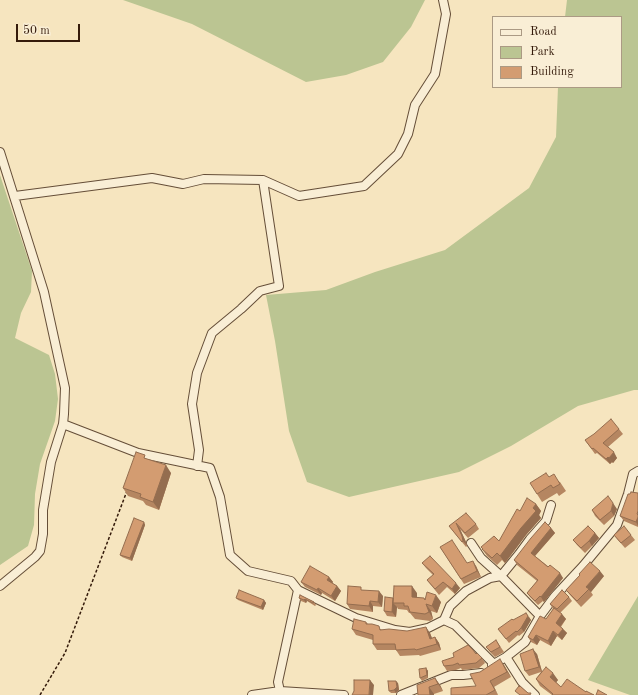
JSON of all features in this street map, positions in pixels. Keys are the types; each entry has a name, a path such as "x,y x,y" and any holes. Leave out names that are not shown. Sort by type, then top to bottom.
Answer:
{"street":[{"path":"15,196 152,178 183,184 204,179 263,180 300,196 364,186 398,154 408,134 415,105 435,74 446,14 443,0"},
{"path":"0,152 44,292 65,388 63,424 51,462 43,510 43,534 40,551 35,557 0,586"},
{"path":"197,466 199,450 192,404 197,373 212,333 260,291 279,286 263,180"},
{"path":"63,424 138,453 210,468 220,497 230,555 248,571 291,581 298,590 356,618 396,630 410,632 428,628 444,620 450,606 466,591 490,578 501,576 546,521 551,505"},
{"path":"401,695 451,675 481,673 506,657 525,642 540,616 555,596 583,566 617,525 628,494 633,474 638,471"},
{"path":"471,543 481,558 540,616"},
{"path":"280,691 278,682 298,590"},
{"path":"444,620 455,625 494,664"},
{"path":"506,657 522,682 535,695"},
{"path":"252,695 280,691 344,695"}],"path":[{"path":"40,695 68,647 128,489"}],"green space":[{"path":"123,0 425,0 411,27 383,62 346,75 306,82 192,24"},
{"path":"567,0 638,0 638,390 578,406 511,446 459,472 349,497 307,482 289,431 275,341 266,295 326,290 375,272 445,250 529,188 556,137 558,88 622,88 622,16 565,16"},
{"path":"0,175 32,271 31,292 21,313 15,338 49,355 55,374 58,399 55,421 40,464 35,494 34,525 28,546 0,565"},
{"path":"638,596 638,695 630,695 588,680"}],"building":[{"path":"611,419 619,429 603,443 614,452 609,458 608,457 606,459 593,448 592,449 585,440"},
{"path":"136,452 145,455 144,458 166,465 153,502 140,497 141,494 123,488"},
{"path":"546,473 549,477 554,474 560,484 553,488 551,485 537,494 530,483"},
{"path":"631,492 638,493 638,517 636,522 620,516 628,494"},
{"path":"608,496 613,503 611,511 600,520 592,510"},
{"path":"527,498 536,504 533,508 536,511 500,556 497,553 492,558 481,547 494,536 499,541 517,509 520,511"},
{"path":"466,513 476,524 465,533 456,523 462,536 462,542 449,526"},
{"path":"134,518 144,522 130,558 120,555"},
{"path":"545,522 551,528 531,553 548,567 550,565 560,573 541,597 540,596 535,601 527,593 538,580 514,560"},
{"path":"588,526 595,533 581,548 573,540"},
{"path":"624,526 631,535 621,543 614,535"},
{"path":"452,540 467,563 473,561 477,571 461,579 440,547"},
{"path":"430,556 456,583 452,589 443,582 435,589 427,580 434,574 422,563"},
{"path":"590,562 600,571 586,587 589,589 577,601 566,590"},
{"path":"310,566 329,577 327,580 337,586 331,596 318,588 317,590 301,582"},
{"path":"348,586 361,587 361,590 379,591 378,602 370,601 369,606 347,604"},
{"path":"394,586 412,586 412,597 424,598 425,600 427,592 436,595 432,606 426,604 429,612 425,614 410,612 408,606 404,606 404,603 393,603"},
{"path":"239,590 264,600 261,607 236,598"},
{"path":"562,590 569,597 557,609 550,604"},
{"path":"300,595 314,602 313,603 299,598"},
{"path":"385,597 393,598 392,612 384,611"},
{"path":"554,608 562,614 556,623 563,629 558,635 553,631 548,641 536,635 533,640 528,637 540,616 546,619"},
{"path":"526,613 528,616 521,628 506,639 498,629 512,619 513,620"},
{"path":"354,619 366,622 366,624 379,626 380,630 389,629 407,631 426,627 430,639 435,637 437,644 416,650 396,650 395,644 373,644 373,635 352,629"},
{"path":"496,640 500,647 491,652 486,647"},
{"path":"468,645 482,658 476,663 459,665 458,663 444,666 442,661 454,657 453,653"},
{"path":"533,649 539,667 525,671 520,654"},
{"path":"500,659 507,672 490,681 495,690 486,695 451,695 451,688 476,686 470,674 480,672"},
{"path":"546,667 553,673 550,677 561,687 567,679 586,692 594,695 552,695 553,694 536,679"},
{"path":"426,668 427,675 420,678 419,669"},
{"path":"435,678 438,684 429,687 430,695 418,695 417,685"},
{"path":"354,680 370,680 369,695 352,695 354,691"},
{"path":"388,681 396,681 397,687 394,690 389,691"},
{"path":"519,686 528,693 531,693 530,695 520,695 515,691"},
{"path":"598,690 607,695 596,695"}]}
